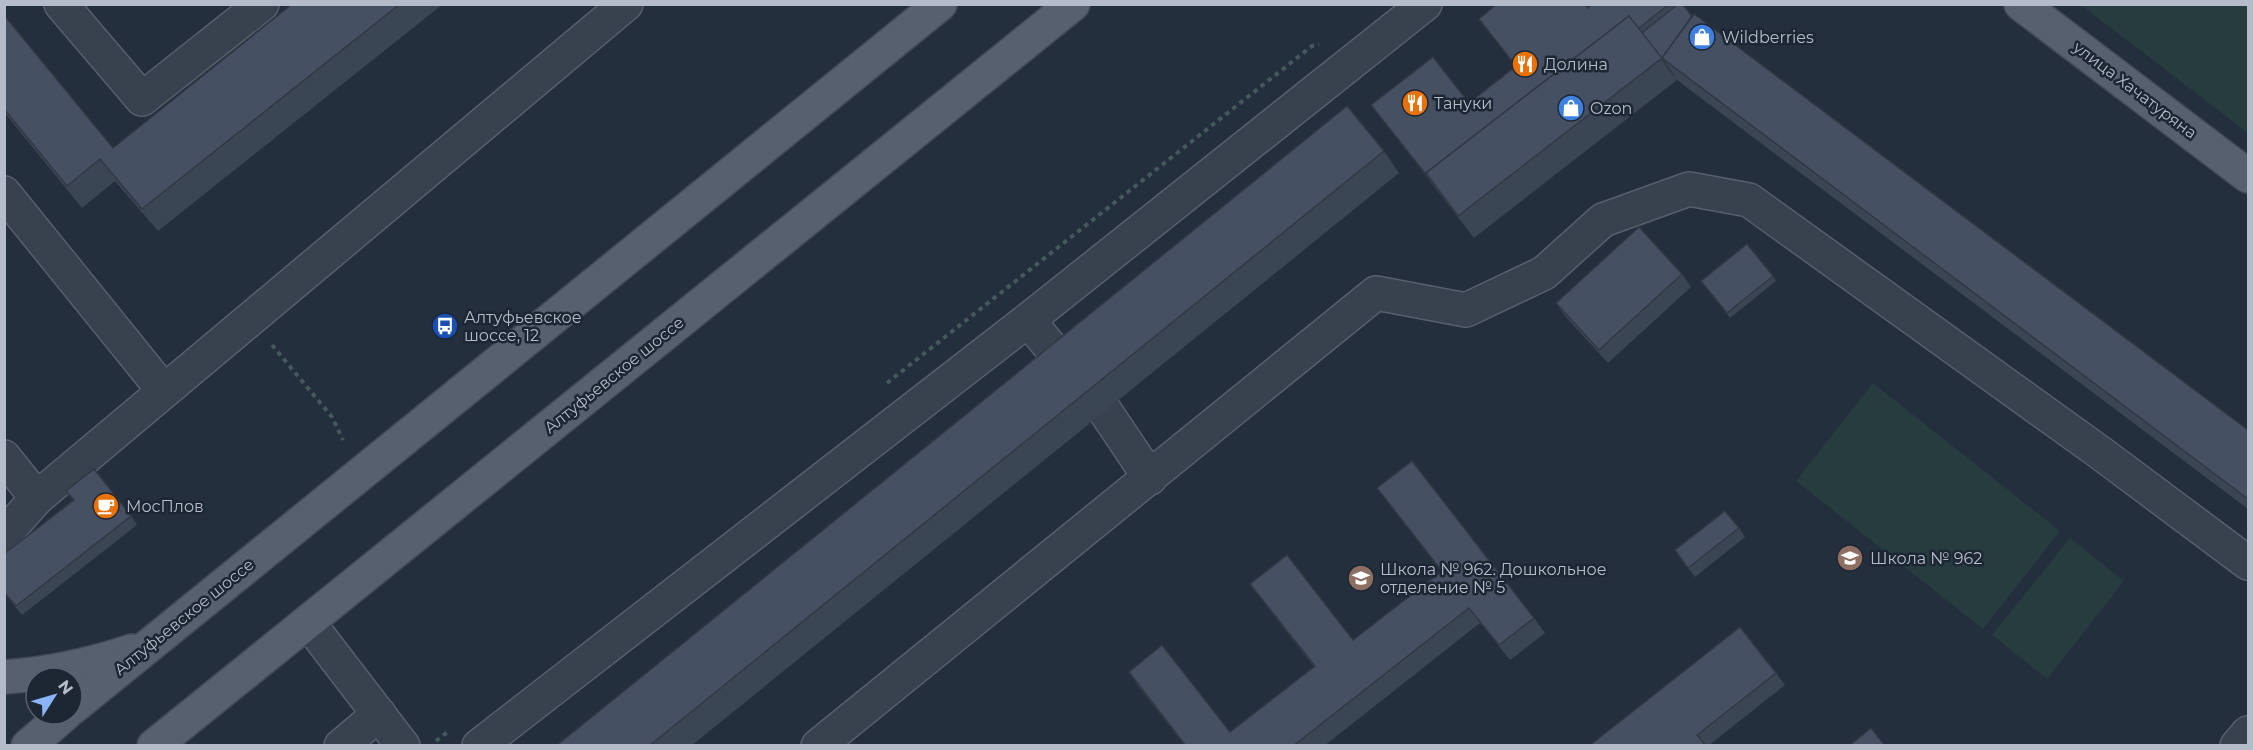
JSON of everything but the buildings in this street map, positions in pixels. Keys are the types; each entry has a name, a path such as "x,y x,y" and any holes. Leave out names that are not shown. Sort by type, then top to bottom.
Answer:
{"main road":[{"name":"Алтуфьевское шоссе","path":"84,698 940,4"},
{"name":"Алтуфьевское шоссе","path":"154,746 1073,4"},
{"name":"улица Хачатуряна","path":"2021,4 2248,176"},
{"path":"4,677 39,675 92,664 148,645"},
{"path":"27,746 51,726"}],"lane":[{"path":"61,4 142,99 262,4"},
{"path":"4,535 37,498 626,4"},
{"path":"479,746 1028,320 1425,4"},
{"path":"818,746 1376,293 1466,310 1544,273 1602,220 1689,189 1749,200 2092,447 2248,563"},
{"path":"4,193 164,391"},
{"path":"1028,320 1067,367"},
{"path":"1104,411 1150,478"},
{"path":"4,457 37,498"},
{"path":"308,622 403,746"},
{"path":"341,746 379,714"},
{"path":"2237,746 2248,733"}],"path":[{"path":"251,320 332,417 343,440"}],"green space":[{"path":"2081,5 2248,5 2248,133"},
{"path":"1873,383 2060,531 1983,629 1796,481"},
{"path":"2070,538 2124,581 2047,679 1992,635"}],"place":[{"name":"Wildberries","path":"1702,37"},
{"name":"Долина","path":"1525,64"},
{"name":"Тануки","path":"1415,103"},
{"name":"Ozon","path":"1571,108"},
{"name":"Алтуфьевское шоссе, 12","path":"445,326"},
{"name":"МосПлов","path":"106,506"},
{"name":"Школа № 962","path":"1850,558"},
{"name":"Школа № 962. Дошкольное отделение № 5","path":"1361,578"}]}
